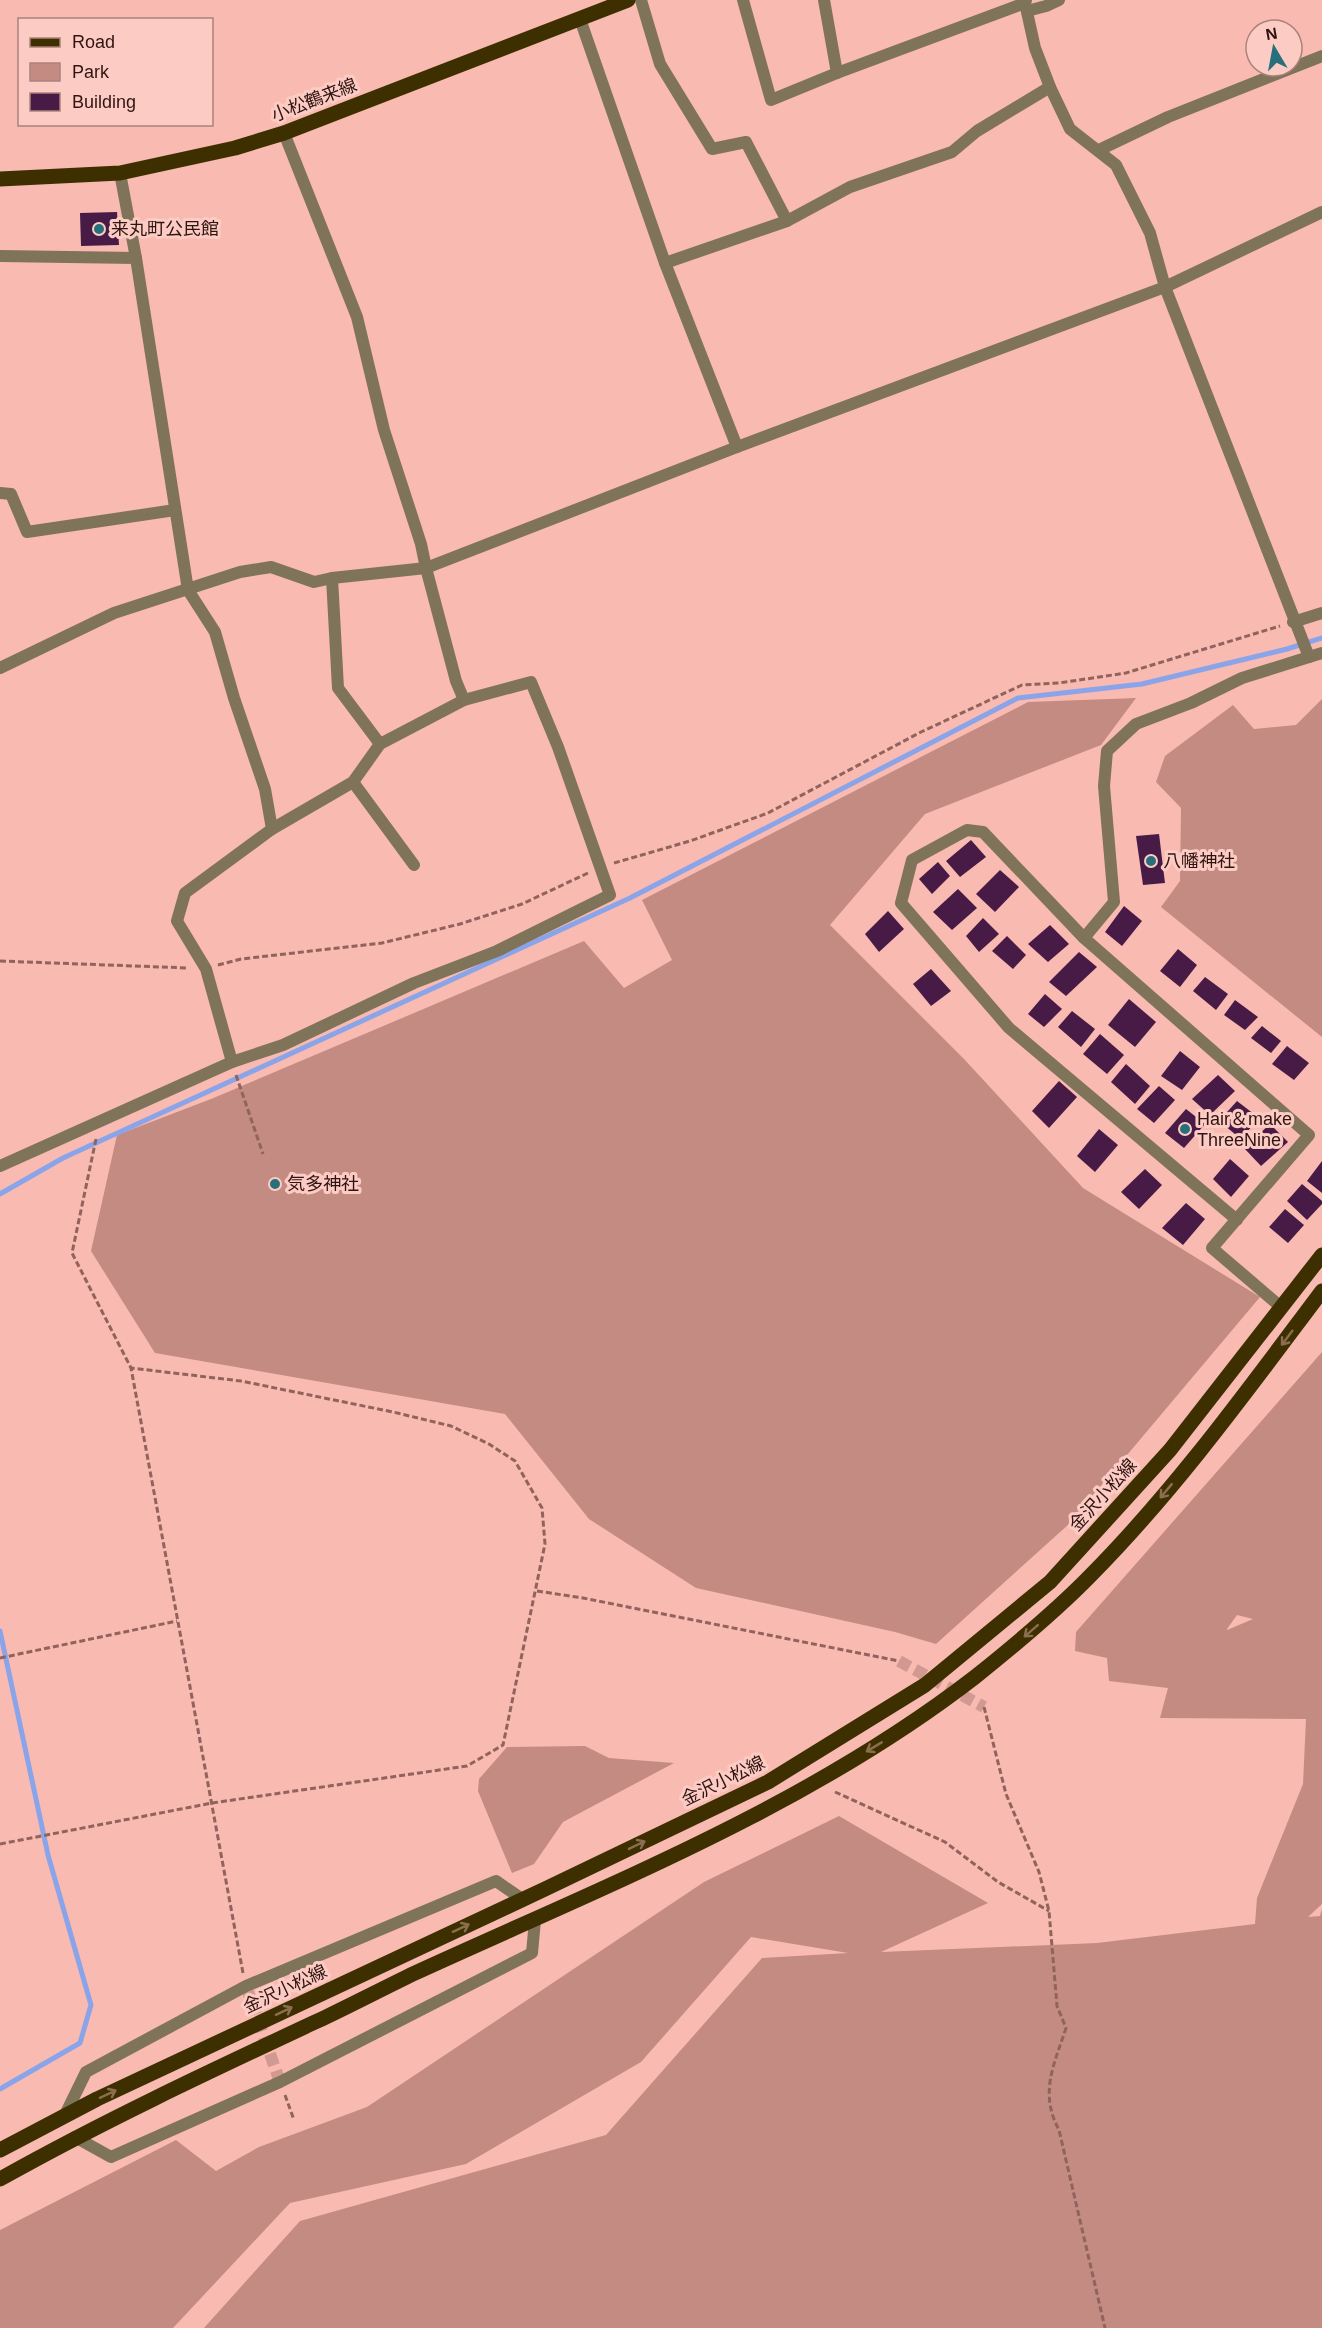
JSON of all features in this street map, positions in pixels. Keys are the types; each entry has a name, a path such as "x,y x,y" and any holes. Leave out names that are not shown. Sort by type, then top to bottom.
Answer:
{"main road":[{"name":"小松鶴来線","path":"0,179 120,173 235,148 284,133 628,0"},
{"name":"金沢小松線","path":"0,2150 65,2115 768,1782 925,1685 1050,1582 1170,1450 1322,1255"},
{"path":"0,2179 75,2137 203,2074 414,1974 704,1842 824,1777 907,1727 1030,1632 1091,1575 1141,1520 1228,1416 1322,1291"}],"street":[{"path":"641,0 660,64 712,149 746,142 787,221"},
{"path":"743,0 771,100 837,73 1026,4 1046,6 1059,0"},
{"path":"824,0 837,73"},
{"path":"1026,4 1035,48 1070,129 1100,150 1116,165 1150,232 1165,287 1307,654"},
{"path":"580,19 665,263 737,447"},
{"path":"1100,150 1168,117 1322,56"},
{"path":"665,263 787,221 850,187 952,152 977,131 1050,87"},
{"path":"284,133 357,317 384,430 421,544 456,681 464,700"},
{"path":"120,173 136,258 188,590 215,632 264,789 272,829"},
{"path":"0,668 114,613 240,572 271,567 314,582 426,568 737,447 1165,287 1322,212"},
{"path":"0,256 136,258"},
{"path":"0,493 11,494 27,532 175,510"},
{"path":"332,578 338,688 380,744"},
{"path":"1293,622 1322,613"},
{"path":"1084,938 1114,902 1104,786 1107,751 1136,724 1191,703 1242,678 1307,654 1322,653"},
{"path":"0,1167 232,1062 283,1045 414,983 497,951 610,895 558,747 531,682 464,700 380,744 353,782 272,829 185,893 177,921 206,969 232,1062"},
{"path":"353,782 414,865"},
{"path":"1237,1220 1009,1028 901,903 912,860 967,830 983,832 1084,938 1309,1135 1237,1220 1212,1248 1281,1307"},
{"path":"65,2115 86,2072 246,1986 496,1881 522,1899"},
{"path":"75,2137 111,2157 280,2082 532,1953 535,1920"}],"path":[{"path":"0,961 206,969 241,959 382,943 460,924 522,904 600,867 690,841 768,813 921,732 1022,685 1059,683 1126,673 1293,622"},
{"path":"232,1062 263,1154"},
{"path":"99,1122 72,1253 131,1368 246,1986"},
{"path":"0,1844 212,1803 467,1766 502,1745 537,1591 545,1544 542,1508 515,1461 489,1444 451,1426 306,1393 241,1381 131,1368"},
{"path":"537,1591 583,1598 899,1661"},
{"path":"0,1658 177,1621"},
{"path":"984,1707 1006,1794 1039,1872 1049,1911 1057,2006 1066,2028 1048,2086 1051,2116 1059,2130 1105,2328"},
{"path":"835,1792 945,1842 998,1882 1049,1911"},
{"path":"280,2082 294,2120"}],"green space":[{"path":"1136,698 1101,745 925,814 830,925 964,1059 1083,1188 1260,1297 1069,1524 936,1644 895,1632 696,1588 589,1519 505,1414 155,1353 91,1251 117,1135 211,1099 584,941 624,988 672,960 642,900 1028,702"},
{"path":"1322,699 1322,1037 1161,907 1180,881 1181,808 1156,782 1165,756 1233,705 1254,729 1296,725"},
{"path":"1322,1352 1322,1904 1308,1917 1320,1916 1322,1909 1322,2328 204,2328 300,2221 606,2135 762,1958 848,1953 751,1937 641,2062 466,2164 290,2203 173,2328 0,2328 0,2230 176,2140 216,2171 259,2147 367,2107 704,1882 839,1816 988,1903 881,1952 1097,1943 1255,1924 1257,1898 1303,1784 1306,1719 1160,1718 1168,1688 1109,1681 1107,1658 1075,1651 1076,1632","holes":["1237,1615 1253,1619 1227,1630"]},
{"path":"585,1746 609,1758 674,1763 563,1822 534,1864 512,1873 478,1791 479,1779 507,1747"}],"building":[{"name":"来丸町公民館","path":"117,212 119,245 81,246 80,213"},
{"path":"1159,834 1165,883 1143,885 1136,836"},
{"path":"971,840 986,857 960,877 946,861"},
{"path":"938,862 950,876 932,894 919,879"},
{"path":"1000,870 1019,887 995,912 976,894"},
{"path":"958,889 977,908 952,930 933,912"},
{"path":"1124,906 1142,921 1122,946 1105,932"},
{"path":"888,911 904,929 879,952 865,934"},
{"path":"983,918 999,934 979,952 966,936"},
{"path":"1050,925 1069,944 1048,962 1028,944"},
{"path":"1007,936 1026,955 1013,969 992,951"},
{"path":"1178,949 1197,965 1180,987 1160,971"},
{"path":"1079,952 1097,967 1066,996 1049,982"},
{"path":"931,969 951,991 931,1006 913,984"},
{"path":"1205,977 1228,994 1216,1010 1193,991"},
{"path":"1045,994 1062,1009 1044,1027 1028,1014"},
{"path":"1129,999 1156,1022 1135,1047 1108,1025"},
{"path":"1235,1000 1258,1017 1245,1030 1224,1015"},
{"path":"1072,1011 1095,1029 1081,1047 1058,1027"},
{"path":"1262,1026 1281,1041 1271,1053 1251,1038"},
{"path":"1100,1034 1124,1055 1107,1074 1083,1054"},
{"path":"1287,1046 1309,1063 1294,1080 1272,1064"},
{"path":"1180,1051 1200,1067 1182,1090 1161,1076"},
{"path":"1126,1064 1150,1086 1135,1104 1111,1082"},
{"path":"1218,1075 1235,1091 1210,1115 1192,1099"},
{"path":"1059,1081 1077,1097 1049,1128 1032,1111"},
{"path":"1159,1086 1175,1100 1154,1123 1137,1109"},
{"path":"1237,1101 1259,1118 1241,1139 1219,1121"},
{"name":"Hair＆make ThreeNine","path":"1186,1109 1205,1124 1184,1148 1165,1133"},
{"path":"1270,1124 1288,1142 1261,1166 1244,1148"},
{"path":"1099,1129 1118,1145 1095,1172 1077,1156"},
{"path":"1230,1159 1249,1176 1231,1197 1213,1179"},
{"path":"1322,1161 1322,1193 1307,1181"},
{"path":"1145,1169 1162,1185 1139,1209 1121,1192"},
{"path":"1302,1184 1322,1201 1322,1204 1307,1220 1287,1201"},
{"path":"1186,1203 1205,1219 1183,1245 1162,1228"},
{"path":"1285,1209 1304,1225 1288,1243 1269,1227"}],"waterway":[{"path":"0,1194 63,1158 630,898 1018,698 1142,684 1287,649 1322,638"},
{"path":"0,1631 48,1855 91,2005 80,2043 0,2089"}],"tunnel":[{"path":"899,1661 984,1707"},
{"path":"246,1986 280,2082"}],"place":[{"name":"来丸町公民館","path":"99,229"},
{"name":"八幡神社","path":"1151,861"},
{"name":"Hair＆make ThreeNine","path":"1185,1129"},
{"name":"気多神社","path":"275,1184"}]}
